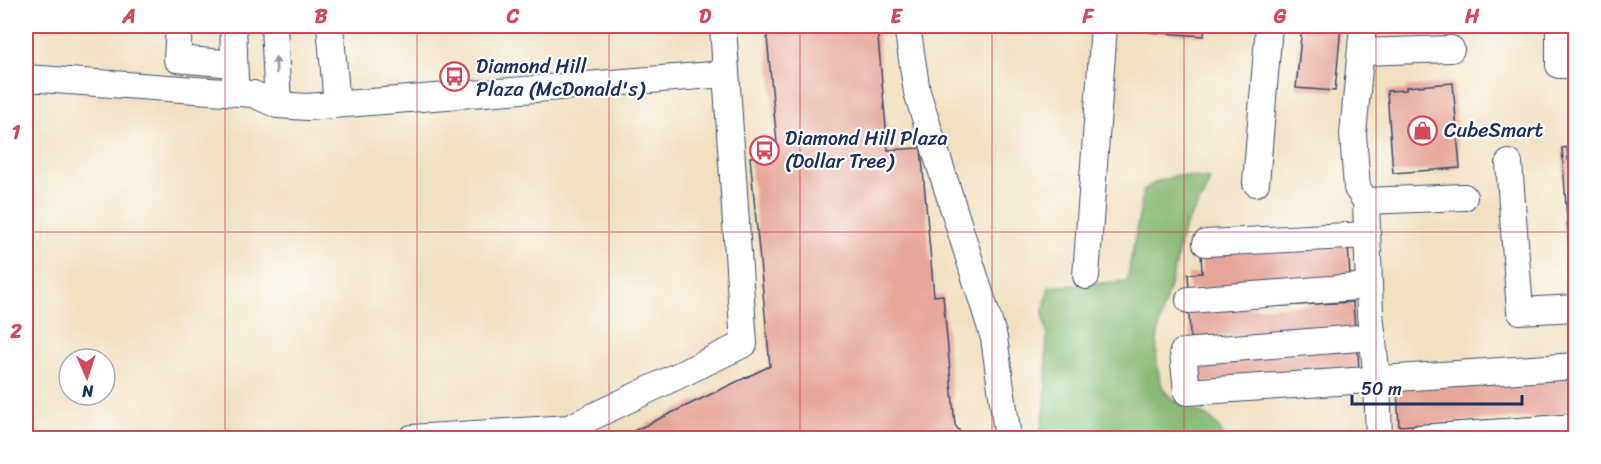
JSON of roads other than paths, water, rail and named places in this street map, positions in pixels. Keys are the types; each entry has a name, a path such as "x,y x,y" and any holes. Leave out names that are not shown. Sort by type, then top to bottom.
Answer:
{"lane":[{"path":"179,26 177,59 234,64"},
{"path":"233,26 235,93"},
{"path":"274,26 278,105"},
{"path":"330,26 337,104"},
{"path":"412,438 569,428 744,344 723,26"},
{"path":"907,26 918,92 994,338 1008,438"},
{"path":"1086,276 1104,26"},
{"path":"1256,183 1269,26"},
{"path":"1363,26 1353,134 1357,188 1366,201 1371,337 1377,379 1379,438"},
{"path":"1559,26 1559,65 1575,65"},
{"path":"1361,51 1451,49"},
{"path":"26,78 253,94 278,105 307,107 725,74"},
{"path":"1509,163 1520,311 1575,308"},
{"path":"1366,201 1464,197"},
{"path":"1206,243 1367,235"},
{"path":"1188,300 1369,286"},
{"path":"1371,337 1183,352 1187,392 1575,366"},
{"path":"1420,438 1575,427"}],"place":[{"name":"Diamond Hill Plaza (McDonald's)","path":"455,77"},
{"name":"CubeSmart","path":"1423,130"},
{"name":"Diamond Hill Plaza (Dollar Tree)","path":"764,150"}]}
